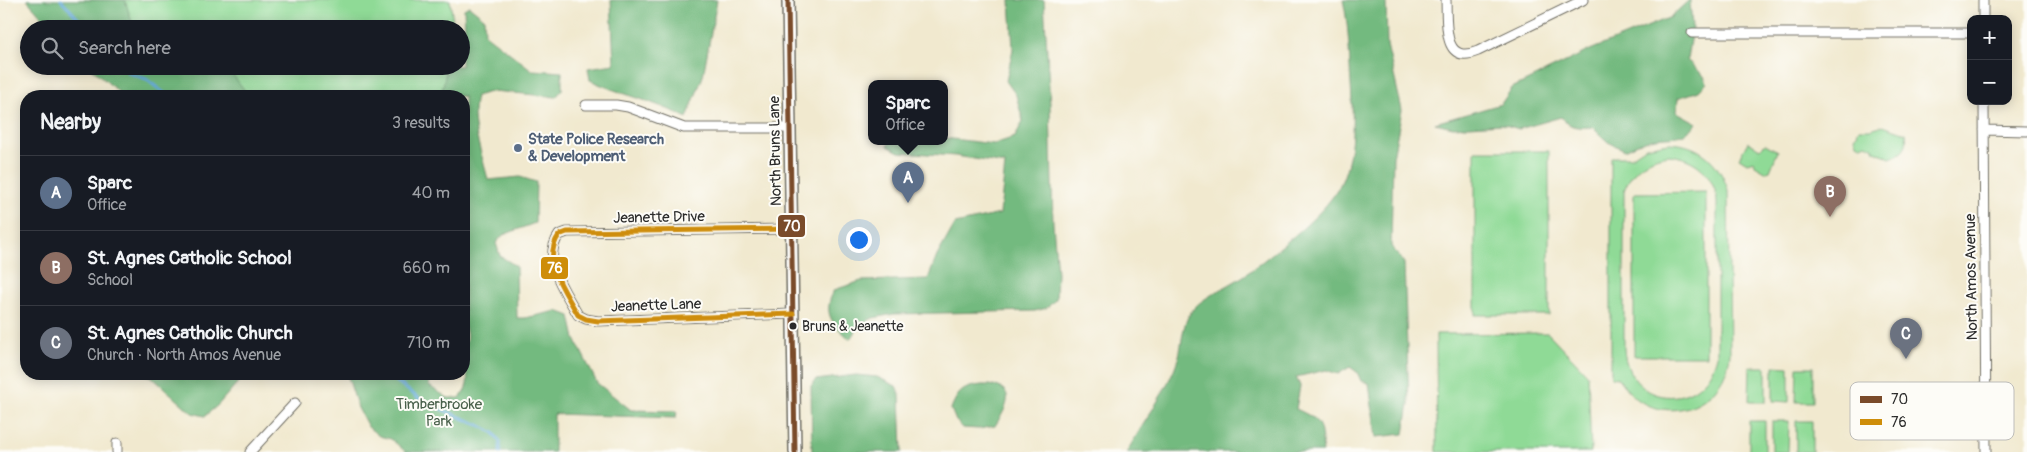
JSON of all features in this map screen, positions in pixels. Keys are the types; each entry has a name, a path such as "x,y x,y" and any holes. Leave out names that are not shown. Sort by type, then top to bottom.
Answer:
{"main road":[{"name":"North Bruns Lane","path":"788,0 795,452"}],"street":[{"path":"1446,0 1451,46 1458,52 1471,54 1583,0"},
{"path":"1983,0 1983,15"},
{"path":"1692,33 1967,33"},
{"path":"586,106 616,105 628,107 673,125 693,130 790,128"},
{"name":"North Amos Avenue","path":"1984,105 1986,382"},
{"path":"1984,130 2027,131"},
{"name":"Jeanette Drive","path":"552,264 551,251 555,241 559,235 567,232 792,229"},
{"name":"Jeanette Lane","path":"552,264 578,315 586,319 598,321 793,314"},
{"path":"250,452 296,403"}],"green space":[{"path":"27,0 125,0 131,20 45,20"},
{"path":"80,0 450,0 453,20 101,20"},
{"path":"611,0 717,0 703,76 687,118 590,80 588,68 614,64"},
{"path":"1010,0 1044,0 1050,104 1053,223 1057,273 1056,299 1047,308 1035,311 894,314 873,318 859,325 850,339 834,323 829,312 834,290 861,281 928,279 937,256 955,224 1000,214 1005,164 956,156 899,152 888,146 948,145 948,138 994,144 1015,137 1023,121 1016,95 1006,81 1013,49"},
{"path":"1343,0 1386,0 1387,45 1402,110 1393,157 1391,246 1404,263 1409,404 1404,434 1376,437 1369,383 1361,381 1357,372 1350,367 1338,374 1326,370 1296,377 1300,386 1296,409 1316,420 1320,429 1323,452 1127,452 1169,381 1179,356 1185,324 1191,312 1200,302 1249,272 1300,231 1325,207 1341,183 1349,155 1352,126 1349,42"},
{"path":"1689,0 1692,27 1687,60 1704,76 1707,83 1699,91 1678,98 1677,112 1697,123 1686,133 1651,139 1625,150 1608,142 1592,127 1571,125 1561,117 1519,129 1502,124 1453,127 1435,123 1501,104 1512,88 1590,50 1671,17"},
{"name":"Timberbrooke Park","path":"469,6 484,18 485,34 532,70 562,72 562,90 556,97 493,91 476,96 474,107 475,128 488,180 520,177 536,182 535,223 503,235 496,243 500,256 516,266 517,318 557,311 570,316 575,339 597,383 631,410 677,411 676,418 554,414 554,452 406,452 391,439 379,436 368,427 358,408 349,380 429,380 429,386 448,398 460,398 467,386 467,380 470,380 470,90 442,90 445,75 470,75 470,20 465,20 464,9"},
{"path":"99,75 233,75 244,90 116,90"},
{"path":"168,75 460,75 462,90 196,90"},
{"path":"1883,125 1906,133 1906,146 1902,152 1890,158 1875,151 1874,148 1866,144 1862,146 1857,143 1855,138 1859,129 1871,129"},
{"path":"1748,142 1760,149 1765,144 1778,151 1770,171 1767,172 1755,165 1754,161 1747,163 1739,158"},
{"path":"1669,143 1680,144 1698,151 1713,163 1728,190 1730,353 1728,367 1715,390 1705,399 1681,409 1667,410 1642,403 1633,396 1618,378 1611,377 1611,157 1631,157 1646,147","holes":["1668,155 1687,159 1702,169 1713,184 1716,193 1717,356 1709,375 1697,388 1682,395 1667,396 1651,392 1638,383 1629,369 1624,349 1624,191 1635,171 1647,162"]},
{"path":"1475,151 1549,151 1549,315 1475,315"},
{"path":"1706,192 1706,356 1634,356 1634,193"},
{"path":"1548,333 1588,375 1591,452 1437,452 1436,334"},
{"path":"1773,366 1789,367 1789,402 1773,401"},
{"path":"1750,367 1766,367 1766,402 1749,402"},
{"path":"1797,367 1813,367 1813,402 1796,402"},
{"path":"856,375 877,377 896,386 900,395 902,452 812,452 811,386 816,380"},
{"path":"155,380 240,380 218,405 205,416 192,413"},
{"path":"982,385 997,386 1004,390 1007,400 1004,411 995,426 979,429 963,428 956,421 951,409 962,391 970,387"},
{"path":"1749,421 1765,421 1765,452 1749,452"},
{"path":"1772,421 1789,421 1788,452 1772,452"},
{"path":"1796,421 1812,421 1812,452 1796,452"}],"waterway":[{"path":"61,0 80,20"},
{"path":"135,75 146,79 160,90"},
{"path":"395,380 422,401 494,433 500,442 500,452"}],"transit line":[{"name":"70","path":"788,0 795,452"},
{"name":"76","path":"792,229 567,232 559,235 554,245 553,255 557,276 562,286 578,315 586,319 598,321 793,314"}],"place":[{"name":"State Police Research & Development","path":"518,148"},
{"name":"Sparc","path":"908,203"},
{"name":"St. Agnes Catholic School","path":"1830,217"},
{"name":"Bruns & Jeanette","path":"793,326"},
{"name":"St. Agnes Catholic Church","path":"1906,359"}]}
